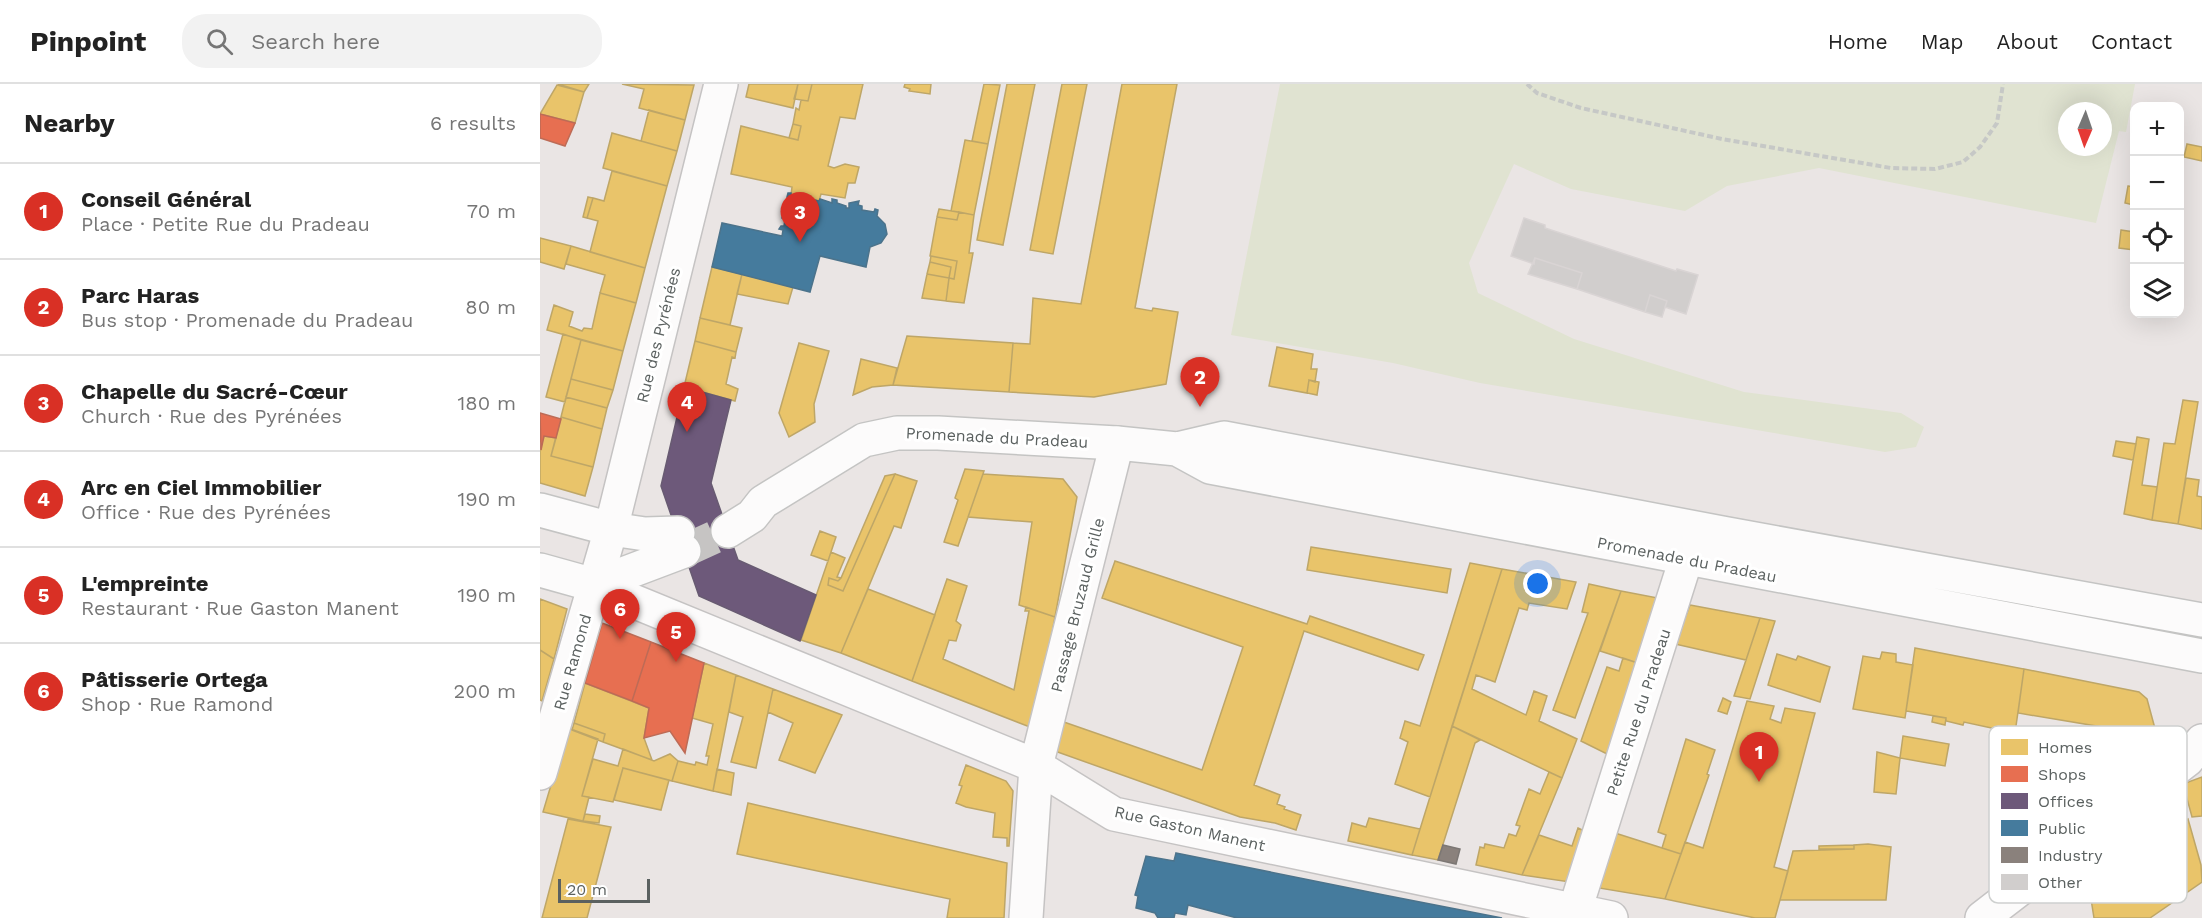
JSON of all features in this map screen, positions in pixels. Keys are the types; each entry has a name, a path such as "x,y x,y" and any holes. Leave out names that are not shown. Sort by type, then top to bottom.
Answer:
{"street":[{"name":"Rue des Pyrénées","path":"594,585 611,529 721,84"},
{"name":"Promenade du Pradeau","path":"725,520 752,516 763,502 864,440 897,433 1117,443 1177,449 1224,438 1722,533 2202,620"},
{"name":"Passage Bruzaud Grille","path":"1026,918 1036,766 1117,443"},
{"name":"Promenade du Pradeau","path":"1177,449 1210,467 2202,656"},
{"path":"540,510 611,529 681,542 594,585"},
{"name":"Petite Rue du Pradeau","path":"1575,910 1686,559 1697,541 1722,533"},
{"name":"Rue Gaston Manent","path":"540,570 594,585 1036,766 1114,814 1611,918"},
{"name":"Rue Ramond","path":"540,773 594,585"},
{"path":"2187,760 2202,741"},
{"path":"1982,918 2001,903"}],"path":[{"path":"1527,84 1537,93 1581,108 1722,139 1891,168 1935,170 1963,162 1980,147 1997,123 2003,84"}],"green space":[{"path":"1280,84 2135,84 2126,132 2119,131 2096,223 1819,168 1727,186 1685,211 1571,189 1514,164 1469,263 1478,293 1574,339 1744,392 1901,413 1924,427 1916,447 1885,452 1480,383 1393,363 1231,335"}],"building: Homes":[{"path":"558,84 589,84 584,92"},
{"path":"622,84 694,85 685,120 639,108 644,89"},
{"path":"749,84 798,84 793,108 746,97"},
{"path":"798,84 812,84 808,101 794,99"},
{"path":"812,84 863,84 855,119 840,117 828,166 834,168 845,164 859,167 855,183 848,183 845,198 821,194 819,201 791,195 792,187 731,174 741,126 798,140 801,126 793,124 796,108 799,110 801,100 808,101"},
{"path":"905,84 931,84 930,94 909,91 910,89 904,87"},
{"path":"984,84 1000,85 988,144 972,141"},
{"path":"1007,84 1035,84 1003,245 977,240"},
{"path":"1062,84 1087,84 1053,254 1030,250"},
{"path":"1122,84 1177,84 1135,308 1178,312 1166,384 1094,397 1009,392 1013,343 1030,344 1033,298 1081,304"},
{"path":"557,85 584,92 575,123 540,114"},
{"path":"649,110 685,120 677,151 641,141"},
{"path":"793,124 801,126 798,140 789,138"},
{"path":"612,133 677,151 667,186 603,168"},
{"path":"965,140 988,144 974,215 951,211"},
{"path":"2187,144 2202,147 2202,161 2184,157"},
{"path":"612,171 667,186 645,268 590,252 598,221 587,218 593,198 604,201"},
{"path":"2128,186 2130,186 2130,204 2125,203"},
{"path":"588,197 593,198 587,218 583,217"},
{"path":"939,209 959,212 957,220 937,217"},
{"path":"959,212 974,215 969,253 973,253 964,303 946,301 949,278 954,279 957,261 930,256 937,217 957,220"},
{"path":"2121,230 2130,231 2130,249 2119,248"},
{"path":"540,238 571,246 564,269 540,262"},
{"path":"571,246 645,268 636,303 600,293 605,275 566,264"},
{"path":"931,256 957,261 954,279 949,278 951,267 930,262"},
{"path":"930,262 951,267 949,278 927,274"},
{"path":"712,267 742,274 730,325 700,318"},
{"path":"742,274 793,287 788,304 737,294"},
{"path":"927,274 949,278 946,301 922,298"},
{"path":"600,293 636,303 623,351 547,330 554,305 573,312 569,326 582,331 584,328 592,329"},
{"path":"700,318 742,328 736,352 695,341"},
{"path":"563,334 581,340 565,402 546,397"},
{"path":"907,336 1013,343 1009,392 893,385"},
{"path":"581,340 623,351 613,390 571,379"},
{"path":"695,341 736,352 735,358 732,357 726,384 738,389 735,401 684,387"},
{"path":"799,343 829,351 814,404 815,422 789,437 779,413"},
{"path":"1277,347 1313,354 1311,369 1317,369 1315,382 1309,380 1307,393 1269,386"},
{"path":"861,359 897,368 893,385 872,387 853,395"},
{"path":"571,379 613,390 607,408 566,397"},
{"path":"1309,380 1319,382 1317,395 1307,393"},
{"path":"566,397 607,408 602,429 561,417"},
{"path":"2183,400 2198,402 2178,524 2152,520 2164,443 2175,444"},
{"path":"561,417 602,429 593,467 551,456"},
{"path":"544,436 556,438 551,456 593,467 585,496 540,483 540,449"},
{"path":"2137,437 2149,439 2142,485 2157,487 2152,520 2124,514"},
{"path":"2116,441 2136,444 2133,460 2113,456"},
{"path":"965,469 984,471 958,546 944,542 958,500 955,498"},
{"path":"895,474 917,481 901,528 894,526 841,653 801,640 831,552 845,558 837,577 841,578 838,581 829,578 828,585 843,591"},
{"path":"895,474 843,591 828,585 829,578 838,581 841,578 885,476"},
{"path":"983,474 1063,479 1077,497 1055,617 1019,605 1032,522 968,517"},
{"path":"2186,478 2199,480 2197,496 2202,497 2202,529 2178,524"},
{"path":"820,531 836,537 828,561 811,555"},
{"path":"1311,547 1451,569 1447,593 1307,570"},
{"path":"1115,561 1307,624 1310,616 1424,655 1418,670 1304,631 1254,785 1280,795 1277,804 1301,815 1296,830 1275,823 1240,817 1052,750 1061,721 1202,770 1243,647 1102,598"},
{"path":"1470,563 1502,569 1430,797 1395,784 1408,742 1400,738 1405,721 1420,726"},
{"path":"1502,569 1576,582 1567,609 1529,603 1527,610 1519,608 1495,682 1476,675 1472,689 1526,715 1534,691 1547,696 1539,721 1577,739 1562,778 1452,726"},
{"path":"947,579 967,586 956,621 961,625 956,641 949,640 943,659 1014,690 1029,611 1025,611 1026,607 1055,617 1035,729 912,681"},
{"path":"1589,584 1621,591 1575,718 1553,710 1588,613 1582,612"},
{"path":"868,589 935,615 912,681 841,653"},
{"path":"1621,591 1663,599 1641,664 1600,651"},
{"path":"540,599 567,609 554,659 540,650"},
{"path":"1690,605 1760,618 1746,660 1675,644"},
{"path":"1760,618 1775,621 1750,699 1734,696"},
{"path":"1915,648 2024,669 2016,726 1989,727 1964,722 1963,725 1946,721 1946,718 1906,711"},
{"path":"540,650 554,659 542,701 540,700"},
{"path":"1882,652 1896,654 1896,662 1913,665 1905,718 1853,709 1863,656 1880,659"},
{"path":"1777,654 1796,660 1798,656 1830,667 1820,702 1768,685"},
{"path":"1623,658 1641,664 1611,756 1581,741 1607,667 1619,671"},
{"path":"704,663 736,675 713,791 672,781 678,761 707,765 709,756 706,756 713,724 692,718"},
{"path":"2024,669 2139,692 2147,699 2154,726 2096,726 2018,713"},
{"path":"736,675 773,689 756,768 731,762 743,717 729,712"},
{"path":"585,683 649,708 644,738 652,760 603,742 605,734 574,723"},
{"path":"773,689 842,715 815,773 779,760 793,723 768,712"},
{"path":"1723,698 1731,702 1727,714 1718,711"},
{"path":"1747,701 1774,706 1770,719 1781,723 1785,708 1815,713 1774,867 1788,871 1775,918 1755,918 1665,899 1685,842 1703,848"},
{"path":"1933,716 1946,718 1945,725 1932,722"},
{"path":"574,723 605,734 603,742 572,730"},
{"path":"1452,726 1480,740 1475,743 1438,860 1412,855"},
{"path":"568,728 598,739 582,796 589,797 583,821 543,812"},
{"path":"1903,736 1949,744 1945,766 1900,758"},
{"path":"1686,739 1715,750 1707,774 1709,775 1681,854 1662,848 1666,835 1658,832"},
{"path":"623,749 654,761 670,754 678,761 672,781 623,768 613,802 582,796 593,759 618,766"},
{"path":"1877,752 1900,758 1896,794 1874,792"},
{"path":"966,765 1006,781 1013,791 1009,846 1007,846 1007,838 993,837 995,813 956,803"},
{"path":"623,768 669,780 661,810 614,800"},
{"path":"717,769 734,773 731,795 713,791"},
{"path":"1549,772 1562,778 1522,875 1476,865 1480,847 1484,848 1485,844 1504,848 1509,834 1516,836 1520,826 1516,825 1529,789 1540,794"},
{"path":"2202,777 2202,816 2192,817 2187,799 2187,783"},
{"path":"748,803 1007,863 1004,918 947,918 950,899 737,854"},
{"path":"585,814 600,816 599,823 583,821"},
{"path":"1369,818 1420,829 1412,855 1348,841 1352,823 1366,827"},
{"path":"568,819 611,827 587,918 542,918"},
{"path":"2187,820 2201,865 2202,882 2187,892"},
{"path":"1578,828 1586,832 1570,882 1522,875 1539,835 1572,846"},
{"path":"1615,833 1681,854 1665,899 1599,888"},
{"path":"1854,845 1891,847 1886,900 1780,900 1793,851 1854,849"},
{"path":"1854,845 1854,849 1819,849 1819,846"},
{"path":"2092,903 2172,903 2150,918 2094,918"}],"building: Shops":[{"path":"540,114 575,123 565,146 540,138"},
{"path":"540,413 561,419 556,438 544,436 541,450"},
{"path":"602,623 651,642 632,701 585,683"},
{"path":"651,642 704,663 685,753 670,731 644,738 649,708 632,701"}],"building: Offices":[{"path":"684,387 731,400 711,483 738,560 816,595 800,641 699,596 661,486"}],"building: Public":[{"path":"788,193 832,203 832,199 837,200 837,203 846,208 849,208 849,203 859,201 858,205 862,206 862,210 874,212 875,209 878,210 877,216 885,224 887,234 881,243 870,247 866,267 820,256 810,292 712,267 722,223 782,236 783,230 779,229 784,226 785,219 782,218 785,204 789,204"},
{"path":"1176,853 1502,918 1237,918 1188,905 1186,915 1175,913 1174,918 1158,918 1155,913 1136,908 1138,896 1135,895 1146,856 1174,861"}],"building: Industry":[{"path":"1443,845 1460,849 1456,864 1438,860"}],"building: Other":[{"path":"1524,218 1545,225 1545,228 1676,271 1677,269 1698,275 1686,314 1665,307 1667,301 1650,295 1645,312 1577,289 1582,273 1535,258 1534,264 1511,256"},
{"path":"1535,258 1582,273 1577,289 1528,274"},
{"path":"1650,295 1667,301 1662,317 1645,312"}],"tunnel":[{"path":"684,551 728,531"}],"place":[{"name":"Chapelle du Sacré-Cœur","path":"800,242"},
{"name":"Parc Haras","path":"1200,407"},
{"name":"Arc en Ciel Immobilier","path":"687,432"},
{"name":"Pâtisserie Ortega","path":"620,639"},
{"name":"L'empreinte","path":"676,662"},
{"name":"Conseil Général","path":"1759,782"}]}
